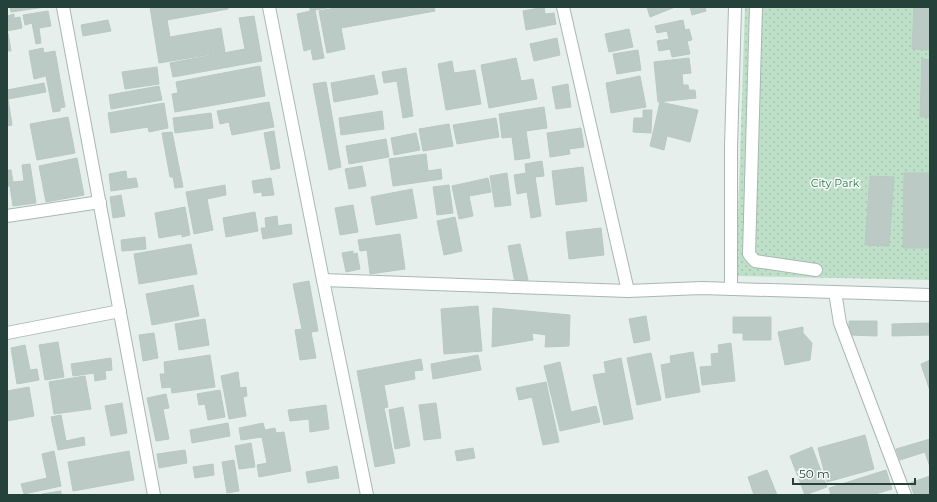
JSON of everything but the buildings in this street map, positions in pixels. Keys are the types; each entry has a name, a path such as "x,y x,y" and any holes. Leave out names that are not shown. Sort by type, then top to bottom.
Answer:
{"street":[{"path":"63,7 154,495"},
{"path":"269,7 367,495"},
{"path":"563,7 628,291"},
{"path":"731,289 731,147 735,7"},
{"path":"756,7 749,254 755,261 816,270"},
{"path":"7,216 100,202"},
{"path":"323,280 628,291 702,288 930,295"},
{"path":"836,292 840,323 905,495"},
{"path":"7,333 120,312"}],"green space":[{"name":"City Park","path":"745,7 930,7 930,280 736,276"}]}
